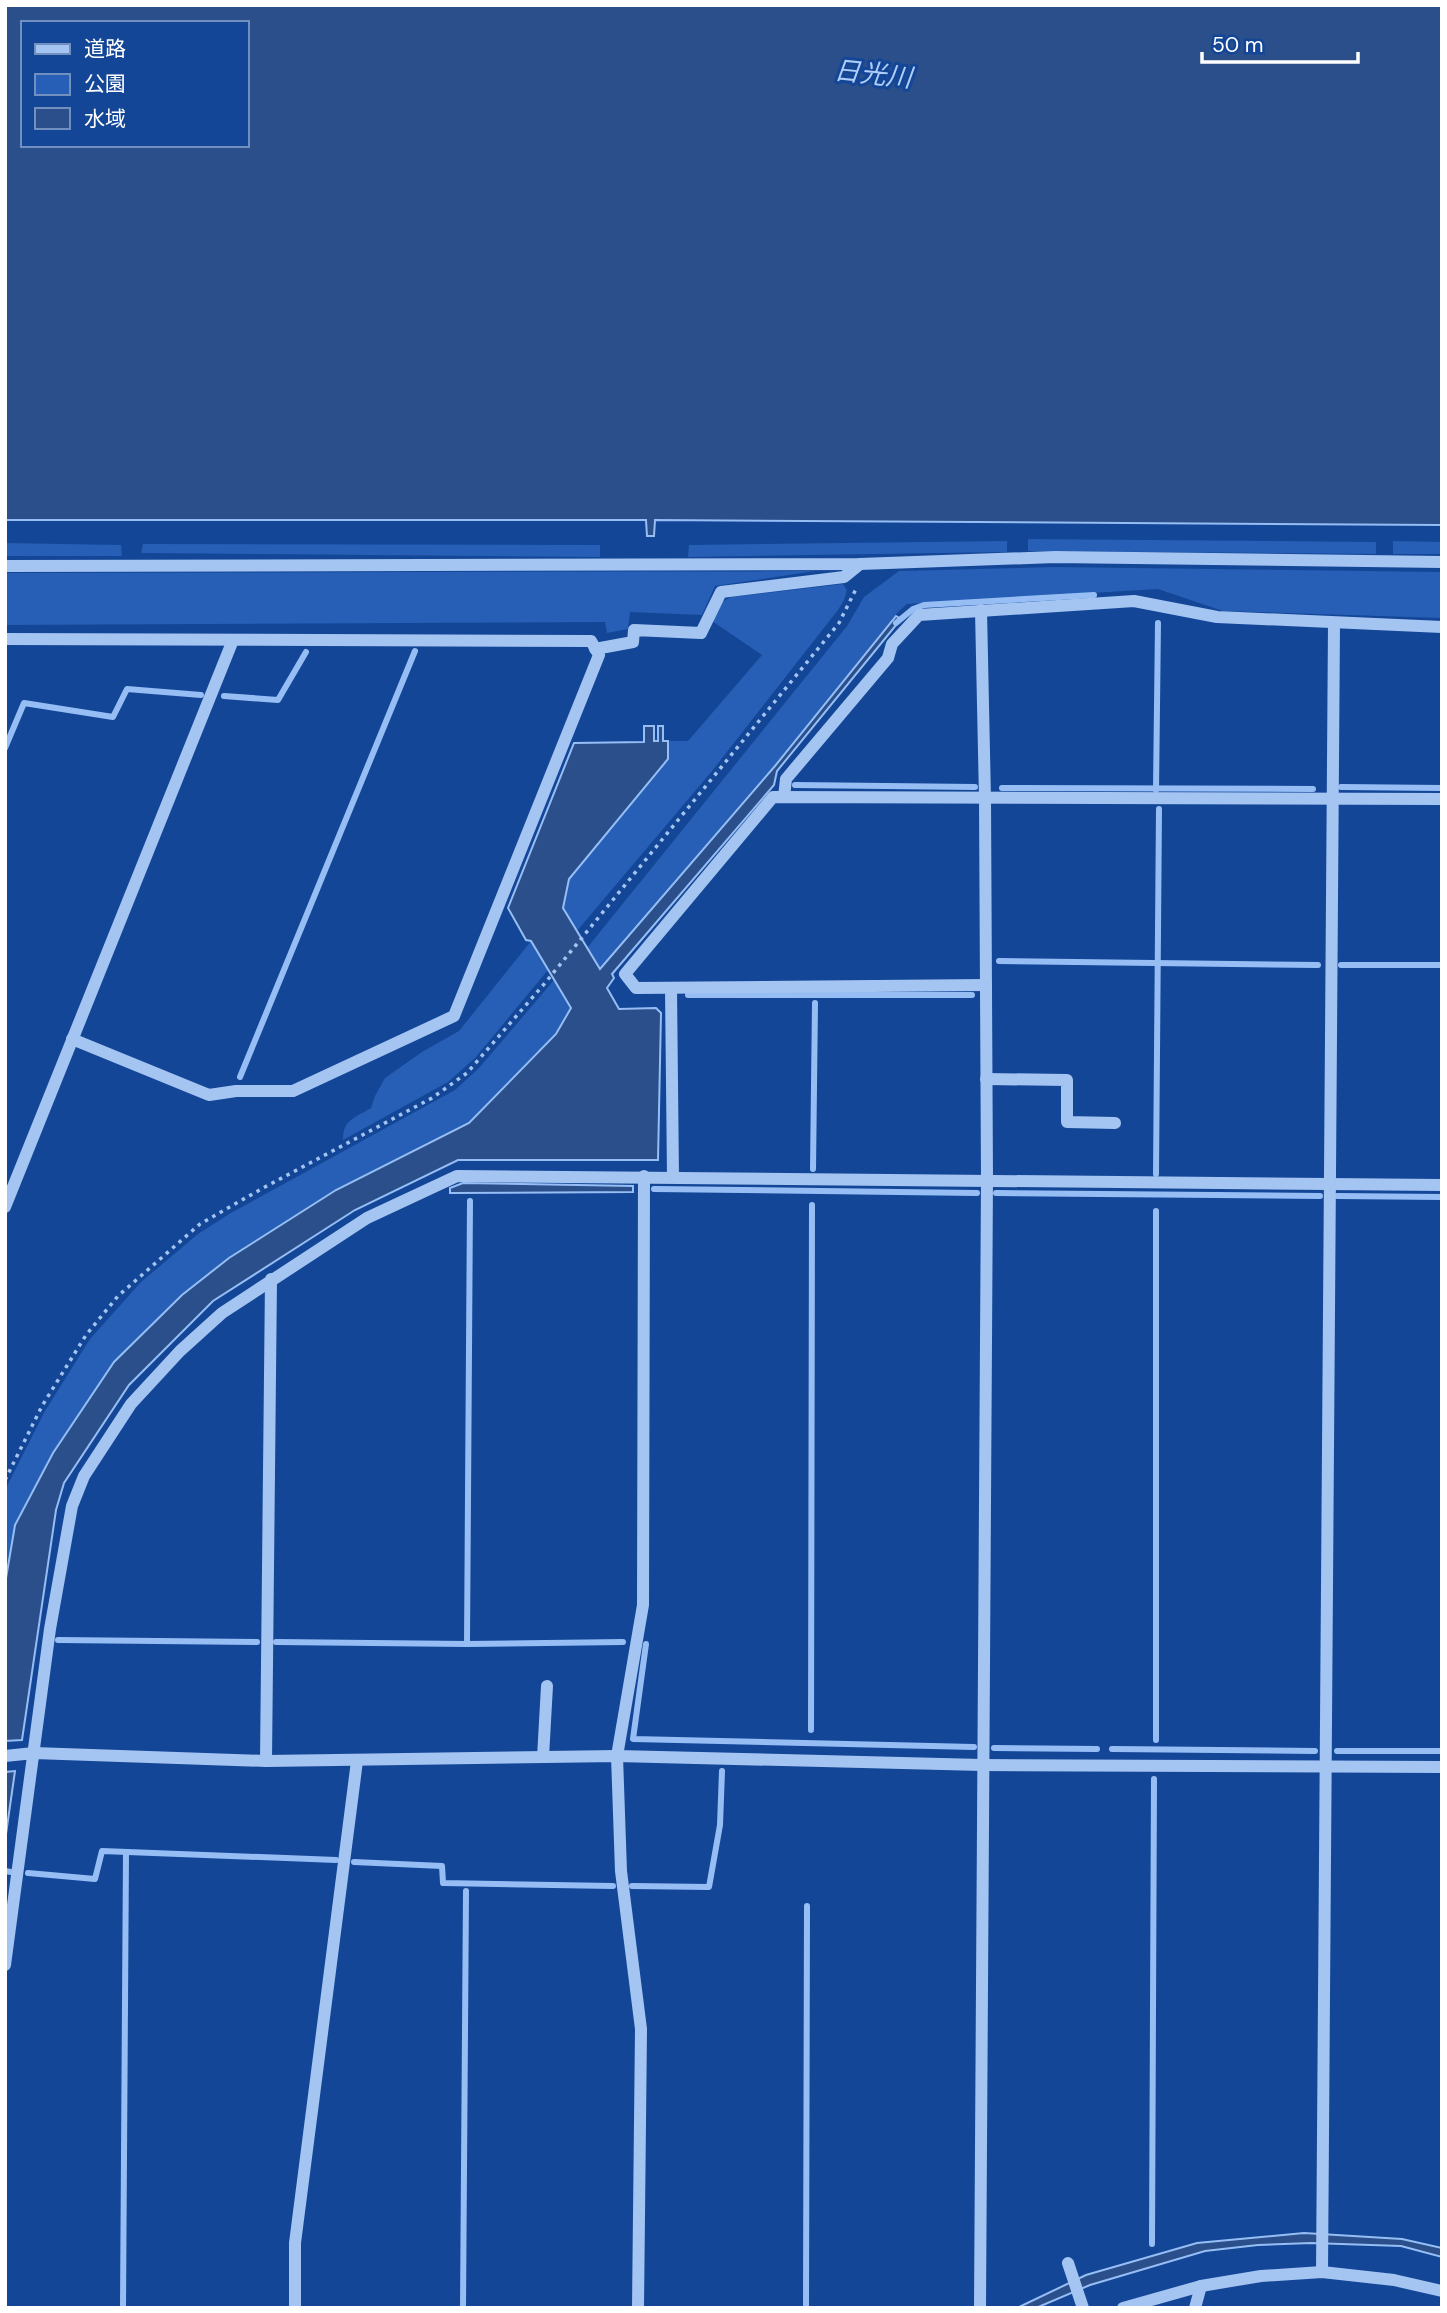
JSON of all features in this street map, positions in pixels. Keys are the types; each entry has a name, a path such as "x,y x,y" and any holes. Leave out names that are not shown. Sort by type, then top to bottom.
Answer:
{"street":[{"path":"5,566 860,564 1055,557 1442,562"},
{"path":"595,649 633,642 634,630 701,633 722,592 844,577 860,564"},
{"path":"784,797 786,779 888,658 892,644 919,615 1133,601 1217,617 1442,627"},
{"path":"980,2308 987,1180 981,610"},
{"path":"1322,2272 1334,624"},
{"path":"5,639 591,641 599,655 454,1016 293,1091 236,1091 209,1095 72,1038"},
{"path":"5,1207 233,640"},
{"path":"986,985 636,988 625,974 773,797 1442,799"},
{"path":"671,988 673,1177"},
{"path":"986,1079 1067,1080 1067,1122 1115,1123"},
{"path":"5,1965 51,1629 72,1506 84,1476 131,1404 180,1351 222,1313 367,1218 457,1176 1442,1185"},
{"path":"638,2308 641,2029 621,1871 617,1756 643,1605 644,1177"},
{"path":"266,1761 271,1279"},
{"path":"543,1758 547,1686"},
{"path":"5,1756 34,1753 266,1761 357,1761 617,1756 982,1765 1442,1767"},
{"path":"295,2308 295,2244 357,1761"},
{"path":"1068,2263 1083,2308"},
{"path":"1123,2308 1200,2286 1261,2276 1322,2272 1394,2280 1442,2291"},
{"path":"1195,2308 1200,2286"}],"path":[{"path":"5,1480 42,1406 86,1335 118,1296 137,1278 200,1224 432,1098 467,1073 549,978 839,623 856,590 860,564"}],"green space":[{"path":"1028,539 1376,542 1376,554 1028,551"},
{"path":"1007,541 1007,552 688,557 689,545"},
{"path":"1393,541 1442,542 1442,554 1393,554"},
{"path":"5,543 121,545 122,556 5,556"},
{"path":"143,544 600,545 600,557 141,553"},
{"path":"1056,567 1442,572 1442,618 1223,611 1158,589 907,604 775,766 600,969 587,948 847,626 864,597 899,571"},
{"path":"815,571 715,586 702,615 630,612 628,629 607,633 605,622 5,625 5,573"},
{"path":"843,584 847,590 838,610 712,771 577,931 563,908 569,879 668,759 668,741 688,741 762,655 712,621 722,602 731,597"},
{"path":"531,941 548,970 475,1058 448,1082 343,1140 348,1123 371,1108 385,1078 422,1052 459,1031"},
{"path":"554,980 571,1008 556,1033 469,1123 336,1190 229,1258 182,1295 114,1362 53,1453 15,1525 5,1584 5,1490 45,1411 90,1339 141,1282 198,1234 229,1214 455,1090 479,1068"}],"water":[{"name":"日光川","path":"5,5 1442,5 1442,525 655,520 654,536 647,536 646,520 5,520"},
{"path":"896,616 901,619 777,771 774,785 612,974 614,978 607,988 619,1009 656,1008 661,1013 658,1160 458,1160 355,1210 213,1301 129,1385 64,1483 56,1510 22,1740 5,1741 5,1584 15,1525 53,1453 114,1362 182,1295 229,1258 336,1190 469,1123 556,1034 571,1008 508,908 574,743 644,742 644,726 654,726 654,741 658,741 658,726 663,726 663,741 668,741 668,759 569,879 563,908 600,969 775,766"},
{"path":"463,1183 633,1186 633,1192 450,1193 450,1188"},
{"path":"15,1771 5,1841 5,1772"},
{"path":"1304,2233 1402,2239 1442,2248 1442,2257 1401,2246 1311,2243 1205,2251 1090,2285 1036,2308 1017,2308 1086,2275 1197,2243"}],"waterway":[{"path":"896,623 913,609 924,605 1094,595"},
{"path":"1156,790 1158,623"},
{"path":"240,1077 415,651"},
{"path":"224,696 278,700 306,652"},
{"path":"5,748 24,703 113,717 127,689 201,695"},
{"path":"795,785 975,787"},
{"path":"1341,787 1442,788"},
{"path":"1002,788 1313,789"},
{"path":"1156,1174 1159,809"},
{"path":"999,961 1318,965"},
{"path":"1341,965 1442,965"},
{"path":"688,995 972,995"},
{"path":"813,1169 815,1003"},
{"path":"654,1189 977,1193"},
{"path":"996,1193 1320,1196"},
{"path":"1337,1196 1442,1197"},
{"path":"467,1644 470,1201"},
{"path":"811,1730 812,1205"},
{"path":"1156,1211 1156,1740"},
{"path":"58,1640 257,1642"},
{"path":"276,1642 623,1642"},
{"path":"646,1644 633,1739 974,1747"},
{"path":"994,1748 1097,1749"},
{"path":"1112,1749 1315,1751"},
{"path":"1337,1751 1442,1751"},
{"path":"632,1886 709,1887 720,1825 722,1771"},
{"path":"1152,2244 1154,1779"},
{"path":"28,1873 95,1879 102,1851 336,1860"},
{"path":"123,2308 126,1852"},
{"path":"354,1862 442,1866 443,1883 613,1886"},
{"path":"5,1871 11,1872"},
{"path":"463,2308 466,1891"},
{"path":"806,2308 807,1906"}]}
